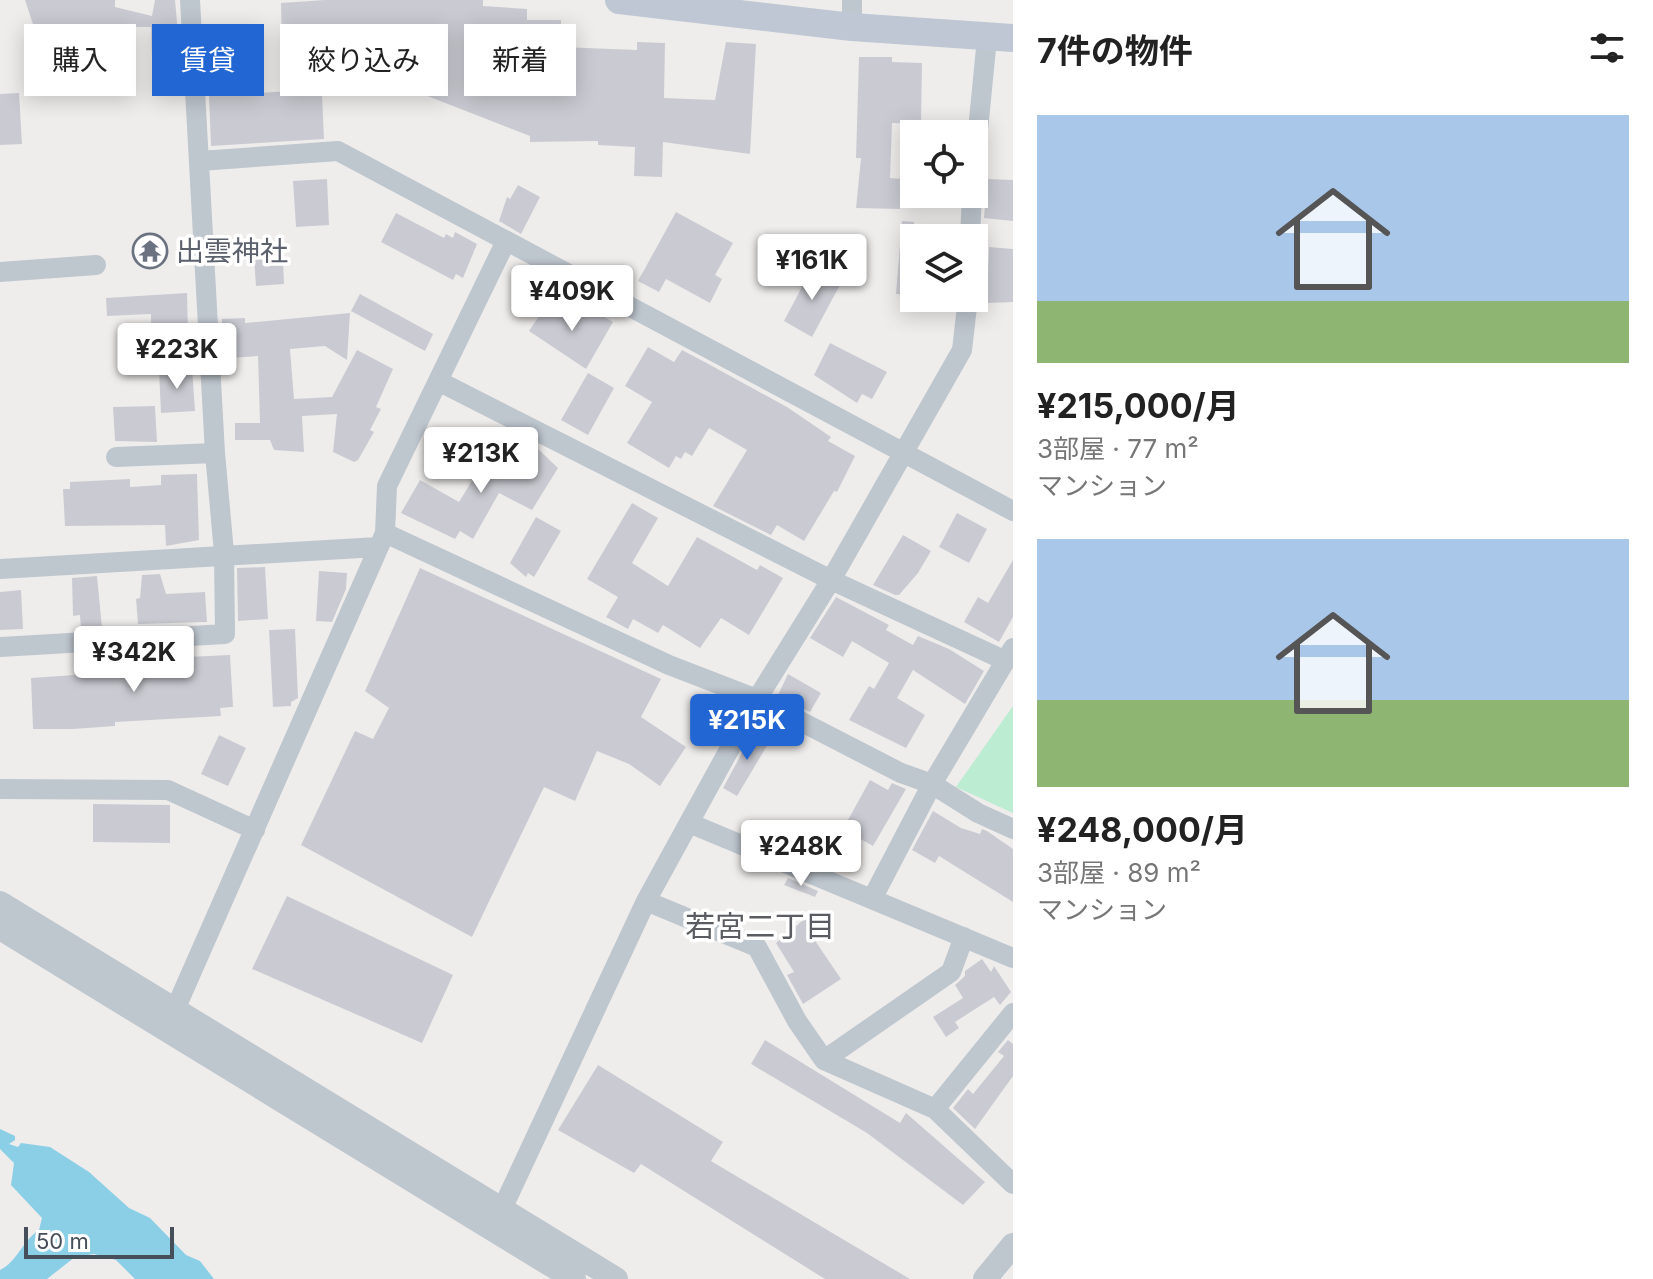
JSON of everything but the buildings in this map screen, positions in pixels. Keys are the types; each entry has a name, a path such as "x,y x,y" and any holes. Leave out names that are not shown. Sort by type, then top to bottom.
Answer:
{"main road":[{"path":"619,0 852,14 1000,38"}],"street":[{"path":"0,647 225,634 224,553 215,453 190,0"},
{"path":"984,120 1000,38"},
{"path":"200,161 338,151 505,243 561,269 1013,511"},
{"path":"171,1020 382,540 387,486 505,243"},
{"path":"0,272 96,265"},
{"path":"498,1219 646,901 757,699 831,580 962,350 966,312"},
{"path":"440,382 831,580 1009,654 932,784 872,899"},
{"path":"116,457 215,453"},
{"path":"0,569 382,540 669,665 757,699 901,773 932,784 978,813 1013,829"},
{"path":"0,789 168,790 255,830"},
{"path":"689,823 1013,958"},
{"path":"646,901 757,947 797,1021 824,1060 935,1109 1013,1184"},
{"path":"0,903 171,1020"},
{"path":"0,928 171,1020 498,1219 616,1279"},
{"path":"824,1060 951,972 964,937"},
{"path":"935,1109 1013,1013"},
{"path":"498,1219 574,1279"},
{"path":"985,1279 1013,1245"}],"green space":[{"path":"1013,706 1013,813 956,787"}],"water":[{"path":"0,1129 15,1136 9,1144 50,1147 89,1172 129,1208 150,1218 186,1255 200,1261 214,1279 135,1279 116,1260 94,1254 75,1257 47,1279 0,1279 0,1270 39,1230 42,1218 11,1185 14,1163 0,1149"}],"place":[{"name":"出雲神社","path":"150,251"}],"district":[{"name":"若宮二丁目","path":"760,927"}]}
